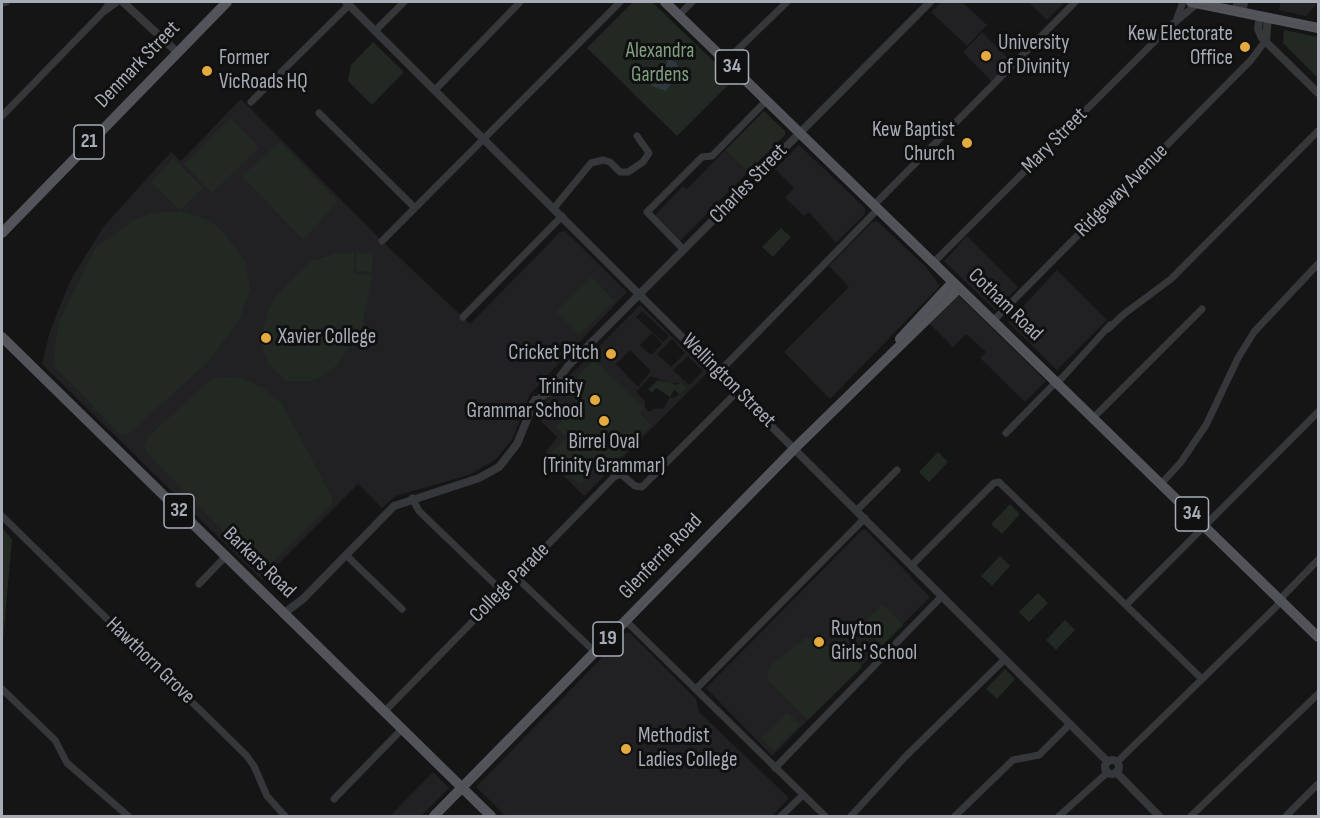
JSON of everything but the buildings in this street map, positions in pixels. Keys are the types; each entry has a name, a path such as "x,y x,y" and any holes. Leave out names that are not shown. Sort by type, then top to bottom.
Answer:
{"main road":[{"name":"Denmark Street","path":"2,233 227,2"},
{"name":"Cotham Road","path":"665,2 1318,637"},
{"path":"1195,2 1240,6 1264,16 1318,28"},
{"name":"Glenferrie Road","path":"434,816 891,351 915,331 956,285"},
{"name":"Barkers Road","path":"2,337 490,816"}],"street":[{"path":"103,12 110,2"},
{"path":"3,112 103,12 117,2"},
{"path":"123,2 177,52"},
{"path":"375,31 404,2"},
{"path":"435,90 520,2"},
{"path":"382,241 620,2"},
{"path":"679,15 692,2"},
{"path":"726,61 787,2"},
{"name":"Charles Street","path":"283,614 303,599 394,506 412,498 479,478 499,467 517,444 533,403 551,389 568,366 930,2"},
{"path":"717,370 1075,2"},
{"name":"Mary Street","path":"1176,20 1183,2"},
{"name":"Mary Street","path":"933,263 1195,2"},
{"path":"251,102 348,3"},
{"name":"Wellington Street","path":"348,3 641,293 1070,724 1113,762"},
{"path":"1264,16 1258,29 1262,38 1269,42 1318,93"},
{"name":"Ridgeway Avenue","path":"993,321 1269,42"},
{"path":"684,250 646,212 702,157 712,156 767,100"},
{"path":"319,113 415,208"},
{"path":"1006,433 1108,329 1177,274 1318,131"},
{"path":"554,208 591,163 603,160 610,162 620,172 628,172 644,162 649,153 637,136"},
{"path":"463,317 562,216"},
{"path":"1161,484 1181,462 1206,425 1250,337 1318,264"},
{"path":"1093,418 1202,309"},
{"name":"College Parade","path":"384,712 616,475 623,475 639,488 738,391"},
{"path":"1126,605 1318,412"},
{"path":"857,510 897,470"},
{"path":"912,565 998,482 1202,679"},
{"path":"412,498 419,511 502,591"},
{"name":"Hawthorn Grove","path":"2,516 246,755 254,766 267,796 285,816"},
{"path":"696,689 865,518"},
{"path":"346,555 402,609"},
{"path":"199,584 225,557"},
{"path":"1059,816 1119,766 1113,762 1277,606 1318,560"},
{"path":"516,577 595,652"},
{"path":"774,766 942,596"},
{"name":"Charles Street","path":"293,623 295,611 303,599"},
{"path":"626,621 825,816"},
{"path":"851,816 906,756 1005,659"},
{"path":"2,689 55,740 67,763 87,783 128,816"},
{"path":"1191,816 1318,694"},
{"path":"955,816 1013,760 1039,755 1070,724"},
{"path":"334,799 402,729"},
{"path":"1112,772 1159,816"},
{"path":"1286,816 1318,784"},
{"path":"781,816 802,795"}],"shaded area":[{"path":"941,2 962,2 987,25 967,46 931,12"},
{"path":"1028,2 1065,2 1047,20"},
{"path":"1281,2 1318,3 1306,16 1279,10"},
{"name":"University of Divinity","path":"982,32 1014,64 994,84 963,52"},
{"path":"668,59 676,62 678,67 668,75 672,82 666,91 652,86 648,81 654,75 663,73"},
{"name":"Xavier College","path":"241,99 382,241 470,324 560,232 565,231 627,292 530,394 512,440 495,460 469,475 396,496 382,508 358,484 262,580 42,364 50,331 70,281 104,226 171,152 181,161"},
{"path":"799,145 865,208 865,214 836,243 809,212 804,216 785,198 794,188 775,169"},
{"path":"725,150 748,172 680,241 654,216 683,186 687,189"},
{"path":"877,221 926,267 940,286 830,399 784,352 849,287 829,266 872,222"},
{"path":"967,236 1018,287 995,310 944,261"},
{"path":"1057,270 1107,320 1057,370 1008,322"},
{"path":"957,294 1046,381 1025,402 980,358 986,352 966,334 953,347 929,323"},
{"name":"Trinity Grammar School","path":"640,305 708,372 584,496 543,456 557,437 535,415 545,401","holes":["642,311 669,336 663,342 636,317","652,333 662,344 651,355 640,345","672,339 685,353 671,367 657,354","630,350 651,371 638,387 616,364","688,356 703,371 689,385 673,370","651,376 671,384 682,382 688,387 674,398 670,397 664,408 653,409 649,412 645,407 645,401 636,392"]},
{"name":"Ruyton Girls' School","path":"862,530 866,530 930,597 772,756 706,688"},
{"name":"Methodist Ladies College","path":"626,633 630,633 696,699 699,712 789,798 772,816 506,816 476,787"},
{"path":"433,772 449,788 421,816 390,816"}],"green space":[{"name":"Alexandra Gardens","path":"633,2 652,2 733,80 677,136 587,48"},
{"path":"1284,30 1318,37 1318,78 1283,43"},
{"path":"373,42 404,72 372,105 348,81 351,65"},
{"path":"764,111 785,131 785,135 748,172 725,150"},
{"path":"230,118 259,147 212,193 184,164"},
{"path":"280,142 338,202 303,239 242,176"},
{"path":"173,159 203,188 180,210 151,182"},
{"path":"179,211 209,220 225,234 245,262 250,288 240,318 210,360 127,435 122,436 56,368 54,354 59,322 95,248 134,220 153,213"},
{"path":"781,228 791,237 773,257 762,247"},
{"path":"354,252 354,273 372,276 362,328 337,365 324,375 312,381 287,381 269,365 260,341 268,312 277,295 310,261"},
{"path":"356,252 373,253 372,272 356,271"},
{"path":"591,277 614,301 579,335 556,311"},
{"name":"Birrel Oval (Trinity Grammar)","path":"594,360 644,408 639,413 651,425 604,473 597,466 580,485 549,455 566,437 556,427 578,404 565,390"},
{"path":"222,377 242,378 263,388 282,404 333,499 332,504 267,567 261,570 147,453 144,446 147,438 210,380"},
{"path":"658,380 676,385 681,382 688,387 680,394 674,390 670,397 656,388 652,393 648,389"},
{"path":"938,452 948,462 929,482 919,472"},
{"path":"1010,504 1020,514 1002,534 991,524"},
{"path":"2,528 12,539 2,652"},
{"path":"1000,556 1010,566 992,586 981,576"},
{"path":"1038,593 1048,603 1029,622 1019,612"},
{"path":"883,605 903,625 882,646 863,626 869,617"},
{"path":"1065,620 1075,630 1056,650 1046,640"},
{"path":"806,638 816,638 823,646 831,646 841,654 848,653 862,667 808,720 769,682 767,676 771,665"},
{"path":"1005,669 1015,679 997,699 986,689"},
{"path":"787,712 800,725 774,751 761,738"}],"tram line":[{"path":"663,2 1318,639"},
{"path":"1184,2 1318,29"},
{"path":"436,816 944,298 950,288 949,277"}],"place":[{"name":"Kew Electorate Office","path":"1245,47"},
{"name":"University of Divinity","path":"986,56"},
{"name":"Former VicRoads HQ","path":"207,71"},
{"name":"Kew Baptist Church","path":"967,143"},
{"name":"Xavier College","path":"266,338"},
{"name":"Cricket Pitch","path":"611,354"},
{"name":"Trinity Grammar School","path":"595,400"},
{"name":"Birrel Oval (Trinity Grammar)","path":"604,421"},
{"name":"Ruyton Girls' School","path":"819,642"},
{"name":"Methodist Ladies College","path":"626,749"}]}
